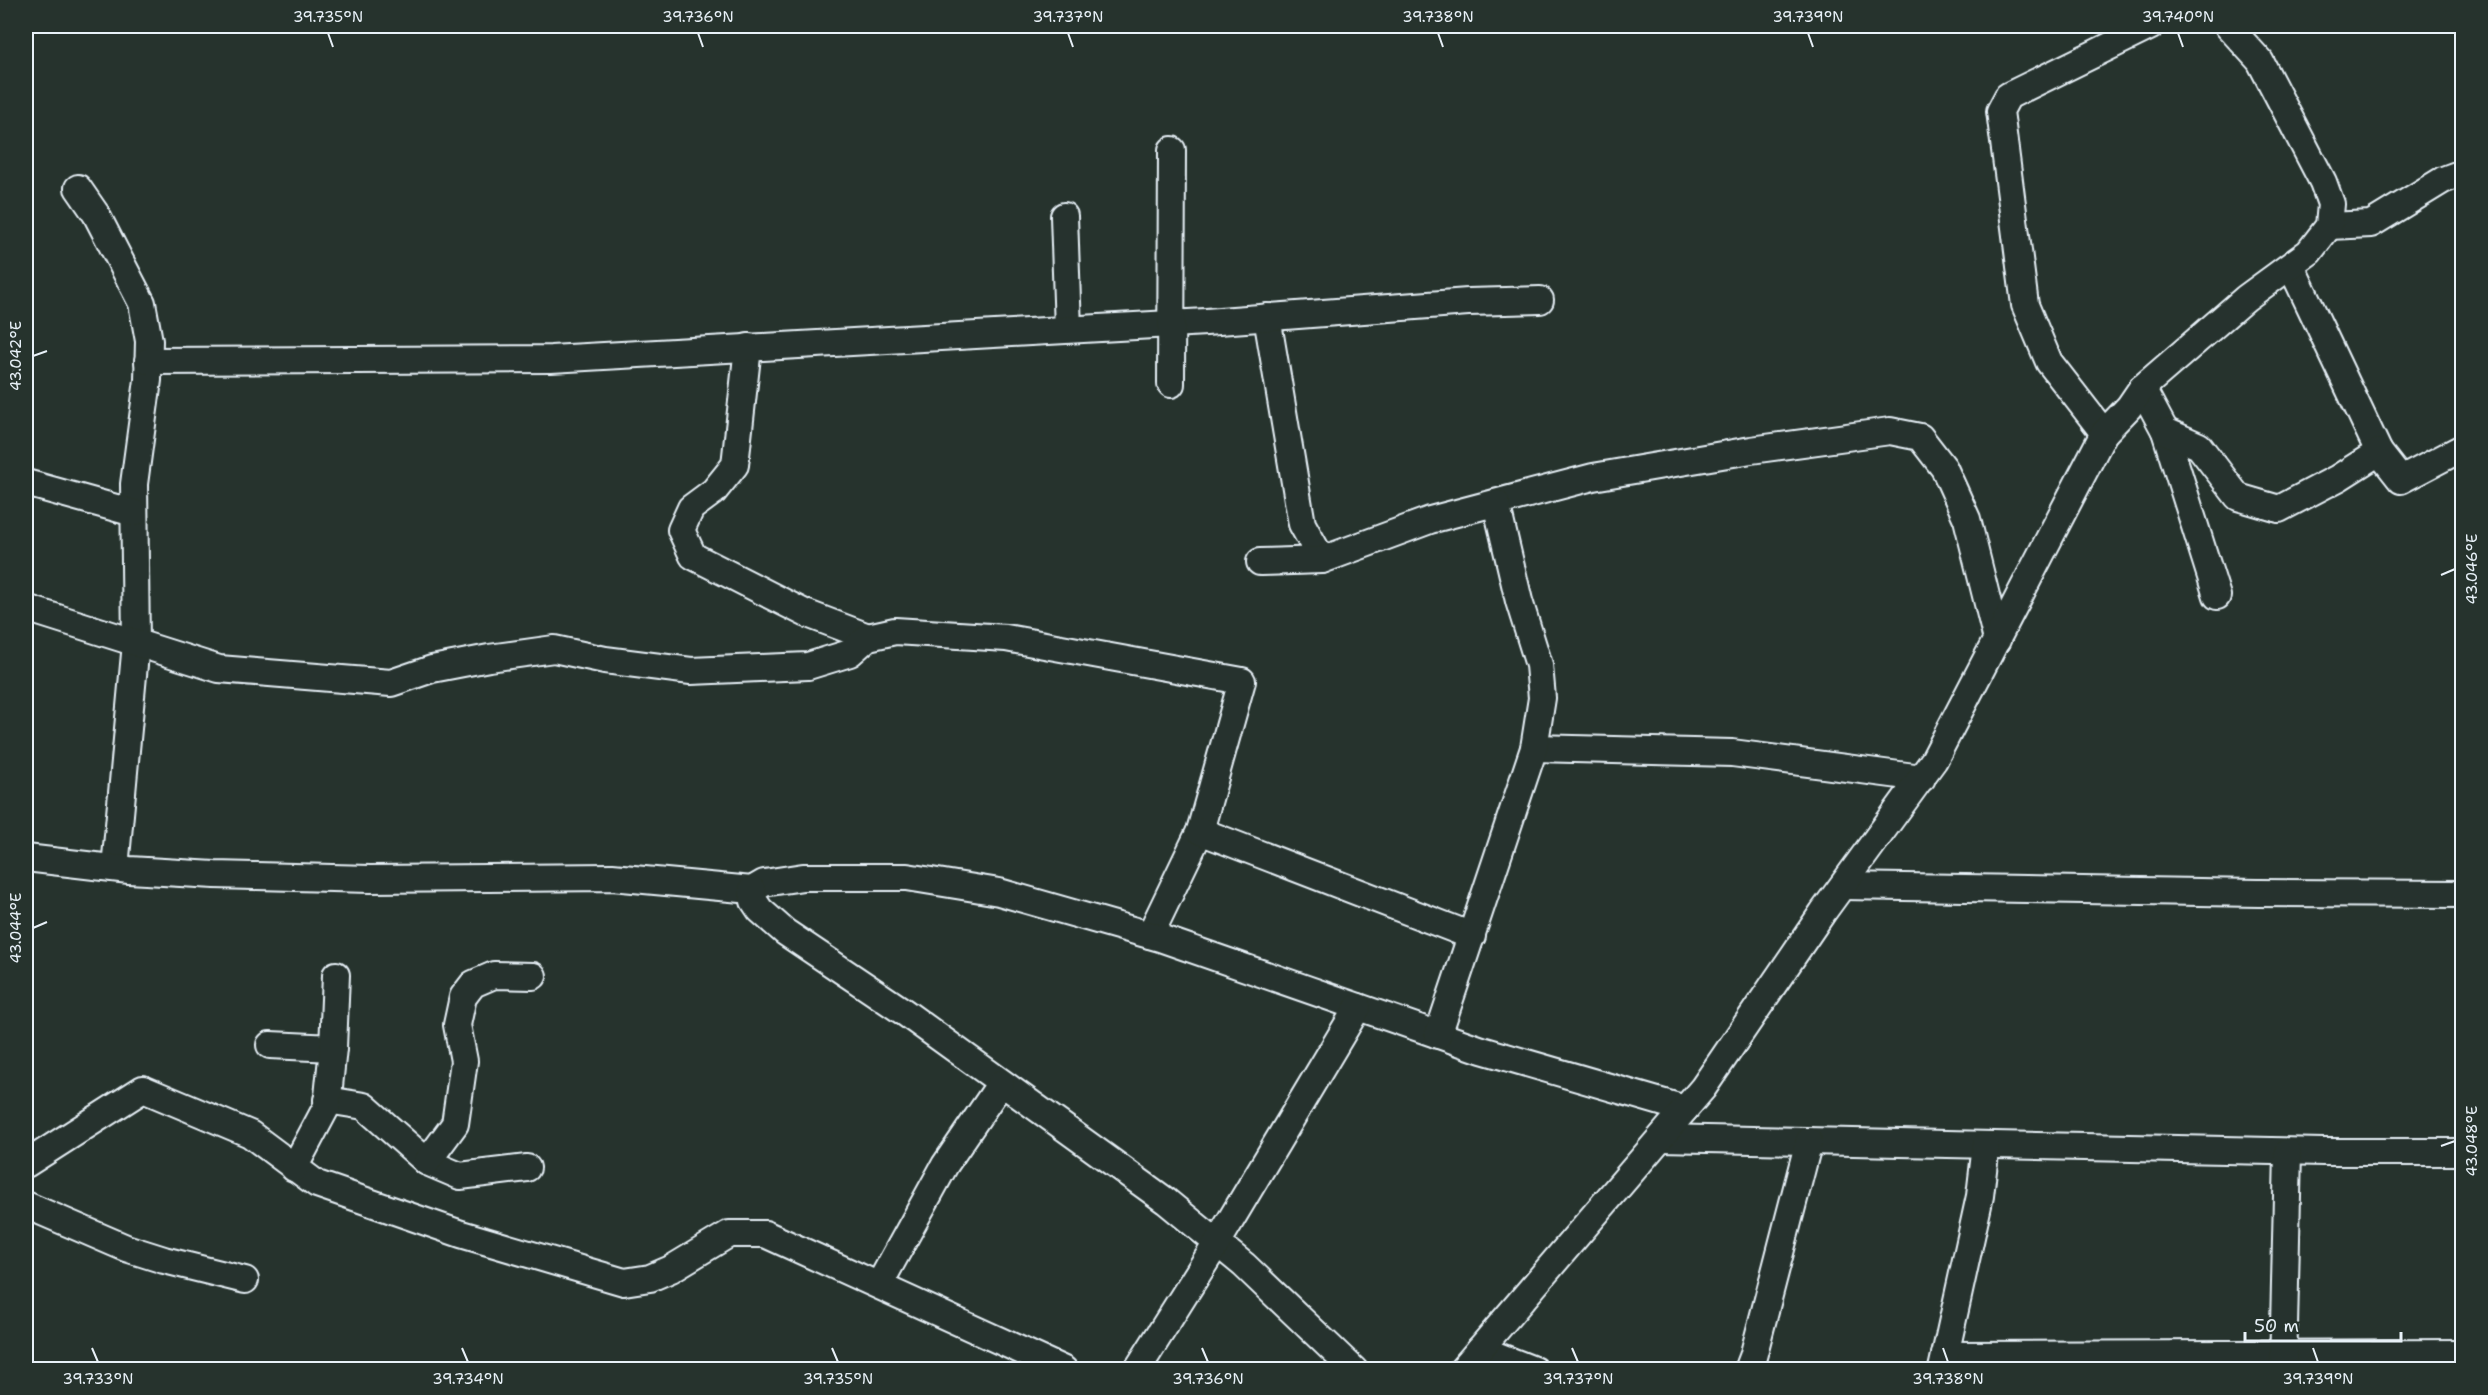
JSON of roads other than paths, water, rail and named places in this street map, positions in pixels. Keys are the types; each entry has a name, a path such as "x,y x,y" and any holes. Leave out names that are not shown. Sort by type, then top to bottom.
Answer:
{"street":[{"path":"2104,433 2049,362 2025,305 2000,111 2008,96 2151,26"},
{"path":"1462,1370 1703,1088 1843,886 1922,778 1934,760 2104,433 2129,407 2142,388 2246,298 2309,252 2329,226 2331,204 2323,182 2260,62 2228,26"},
{"path":"1171,384 1172,150"},
{"path":"2329,226 2371,224 2443,180 2463,173"},
{"path":"78,188 96,214 142,303 149,340 148,380 134,484 136,643 115,868"},
{"path":"1064,216 1068,329"},
{"path":"2291,266 2379,452 2402,480 2463,448"},
{"path":"148,361 551,359 1170,324 1468,302 1539,300"},
{"path":"1267,317 1302,524 1322,560"},
{"path":"748,347 735,465 714,492 691,508 681,530 693,556 805,613 868,637"},
{"path":"2142,388 2165,431 2217,596"},
{"path":"1260,562 1322,560 1430,520 1593,477 1751,450 1890,431 1920,437 1944,468 1967,519 1997,640"},
{"path":"2165,431 2199,446 2238,497 2279,509 2338,478 2379,452"},
{"path":"26,483 134,513"},
{"path":"1438,1035 1534,748 1542,698 1539,665 1496,502"},
{"path":"26,608 219,669 390,683 432,669 489,658 554,650 605,660 691,671 808,666 850,653 868,637 895,631 1006,638 1242,681 1200,831 1150,935"},
{"path":"1534,748 1732,753 1922,778"},
{"path":"1200,831 1472,936"},
{"path":"26,858 115,868 215,875 370,879 612,877 752,890 764,883 803,877 907,877 999,892 1150,935 1482,1050 1685,1109"},
{"path":"1843,886 2463,894"},
{"path":"752,890 754,901 760,910 785,932 904,1012 1166,1201 1244,1265 1354,1370"},
{"path":"294,1168 327,1106 333,1048 336,975"},
{"path":"427,1162 455,1124 464,1061 457,1025 463,997 474,984 494,975 532,976"},
{"path":"1137,1370 1217,1243 1358,1007"},
{"path":"270,1045 333,1048"},
{"path":"879,1285 945,1165 1001,1083"},
{"path":"26,1164 143,1089 250,1134 317,1184 461,1234 624,1282 650,1278 671,1269 729,1234 765,1234 1064,1370"},
{"path":"327,1100 364,1106 427,1162 460,1176 527,1168"},
{"path":"1661,1138 2288,1152 2463,1152"},
{"path":"1748,1370 1754,1357 1809,1141"},
{"path":"1986,1145 1980,1196 1943,1362 2284,1361 2463,1353"},
{"path":"2284,1361 2288,1152"},
{"path":"26,1205 126,1248 245,1280"},
{"path":"1480,1349 1534,1370"}]}
